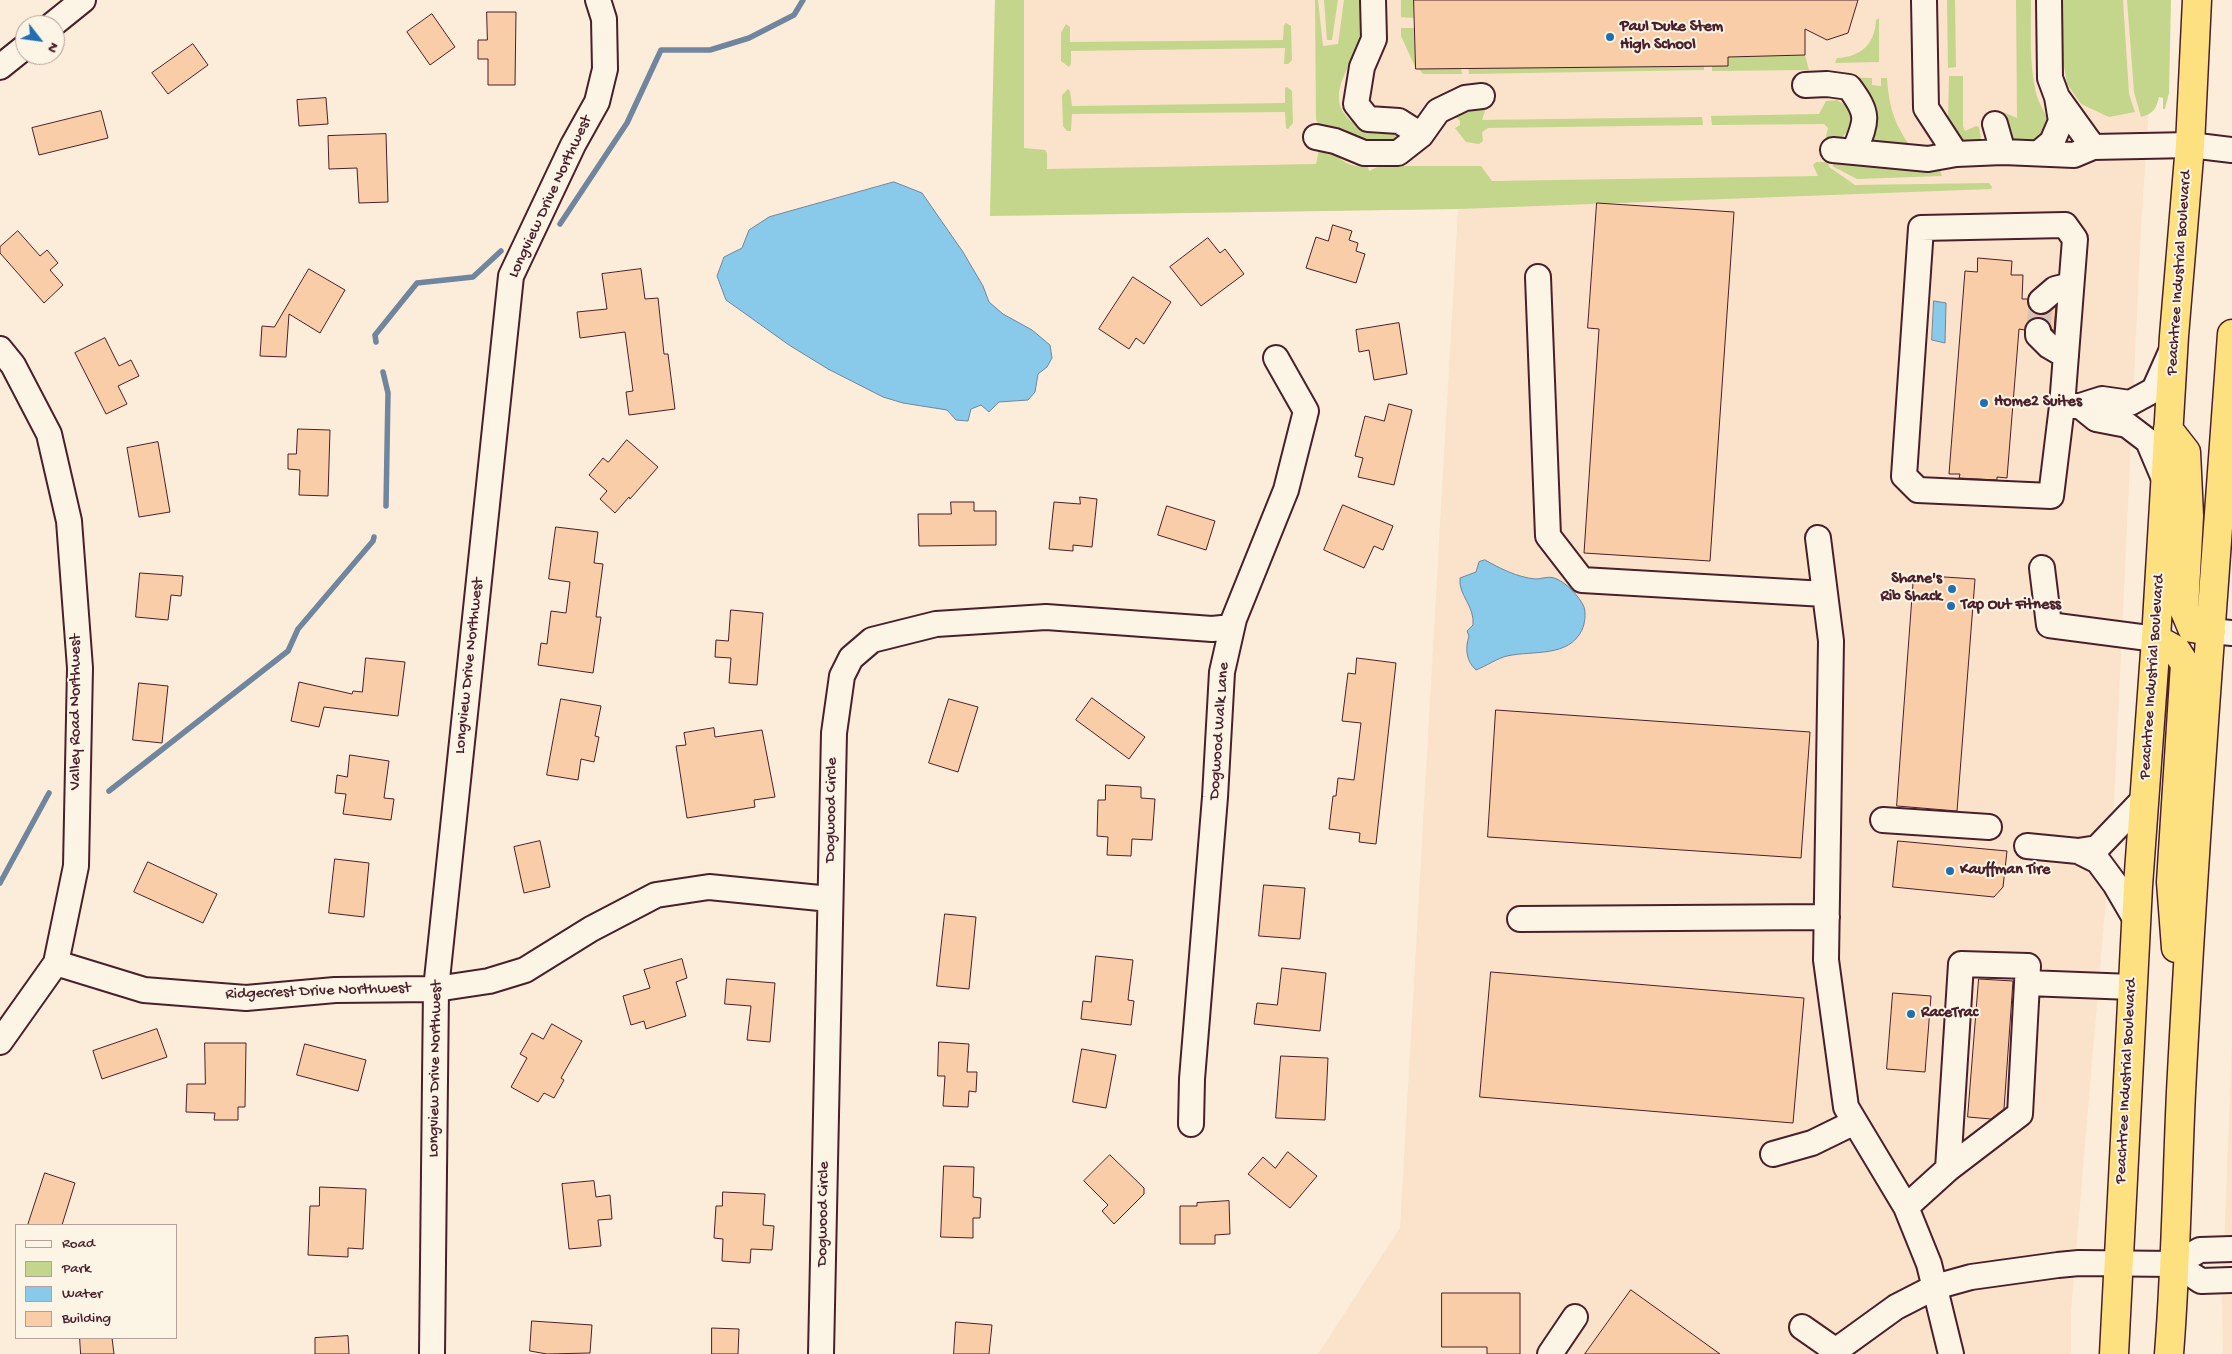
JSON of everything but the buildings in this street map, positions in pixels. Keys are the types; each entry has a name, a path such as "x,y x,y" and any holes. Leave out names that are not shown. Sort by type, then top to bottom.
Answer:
{"highway":[{"name":"Peachtree Industrial Boulevard","path":"2114,1354 2117,1263 2136,920 2156,639 2173,348 2190,145 2197,0"},
{"path":"2169,1354 2189,967 2221,632 2232,334"},
{"path":"2168,429 2186,452 2189,516 2184,609 2192,628 2221,632"},
{"path":"2156,639 2176,650 2185,664 2171,882 2177,955 2189,967"}],"street":[{"path":"64,15 83,0"},
{"name":"Longview Drive Northwest","path":"432,1354 436,989 510,276 573,145 597,102 605,69 604,19 598,0"},
{"path":"1373,0 1374,39 1362,67 1356,104 1368,119 1400,122 1421,135"},
{"path":"1924,0 1926,108 1956,154"},
{"path":"2039,153 2052,142 2061,121 2057,97 2050,78 2049,0"},
{"path":"0,68 15,55"},
{"path":"1805,85 1828,84 1849,87 1865,113 1864,128 1844,151 1928,159 1956,154 2003,152 2074,155 2093,147 2190,145 2232,150"},
{"path":"1316,137 1335,140 1364,153 1398,153 1421,135 1438,111 1465,98 1482,96"},
{"path":"2057,97 2093,147"},
{"path":"1995,124 2003,152"},
{"path":"2065,226 2075,239 2071,285 2066,356 2071,406 2051,496 1918,490 1904,476 1921,228 2065,226"},
{"path":"1538,277 1548,536 1582,580 1825,594"},
{"path":"2041,301 2055,289 2071,285"},
{"path":"2038,330 2038,335 2049,346 2066,356"},
{"path":"2071,406 2102,399 2130,403 2154,390 2173,348"},
{"name":"Valley Road Northwest","path":"0,349 13,365 49,434 69,521 80,668 76,866 56,963 0,1042"},
{"name":"Dogwood Walk Lane","path":"1191,1124 1192,1080 1215,797 1222,672 1232,627 1286,490 1306,411 1276,358"},
{"path":"2071,406 2096,420 2127,425 2148,441 2165,481"},
{"path":"1818,538 1831,640 1826,960 1846,1107 1906,1207 1929,1264 1951,1354"},
{"path":"2042,568 2049,625 2156,639"},
{"name":"Dogwood Circle","path":"821,1354 834,733 842,676 851,658 872,640 936,624 1046,616 1212,629 1232,627"},
{"path":"2027,846 2078,851 2097,848 2144,799"},
{"path":"1883,820 1989,827"},
{"path":"2078,851 2098,861 2115,884 2136,920"},
{"name":"Ridgecrest Drive Northwest","path":"56,963 144,990 246,998 336,990 436,989 489,981 525,970 590,929 656,895 708,887 830,899"},
{"path":"1520,919 1827,917"},
{"path":"1906,1207 1948,1169 2020,1114 2028,966 1961,964 1948,1169"},
{"path":"2027,983 2132,987"},
{"path":"1773,1154 1812,1143 1855,1122"},
{"path":"1802,1327 1833,1352 1896,1307 1935,1287 1971,1278 2058,1265 2175,1264 2200,1250 2232,1249"},
{"path":"2175,1264 2201,1281 2232,1280"},
{"path":"1550,1354 1575,1317"}],"shaded area":[{"path":"995,0 2156,0 2141,228 2114,803 2071,1311 2071,1354 1318,1354 1400,1228 1458,209 990,216"},
{"path":"2232,1043 2232,1354 2223,1354 2222,1299"}],"green space":[{"path":"995,0 1024,0 1024,148 1045,150 1047,153 1047,169 1316,164 1319,150 1325,150 1352,165 1368,167 1369,171 1379,166 1481,166 1492,181 1818,176 1813,165 1816,162 1828,162 1829,167 1855,185 1989,183 1992,187 1991,189 1458,209 990,216"},
{"path":"1315,0 1318,0 1323,46 1338,44 1344,0 1362,0 1363,35 1343,78 1339,91 1340,103 1343,112 1359,126 1370,130 1394,132 1398,141 1360,144 1342,131 1319,126 1316,119"},
{"path":"1324,0 1338,0 1332,40 1327,40"},
{"path":"1401,0 1414,0 1414,18 1401,17"},
{"path":"1947,0 1955,0 1956,67 1948,68"},
{"path":"2016,0 2031,0 2032,70 2036,93 2046,115 2048,126 2048,133 2028,146 2007,140 2000,116 2003,112 2017,118"},
{"path":"2058,0 2123,0 2129,94 2135,112 2109,117 2081,104 2067,84 2064,66 2059,63"},
{"path":"2127,0 2171,0 2169,93 2165,109 2163,109 2163,98 2159,97 2154,110 2141,117 2134,92"},
{"path":"1879,18 1879,62 1835,63 1837,58 1853,55 1865,48 1873,36 1876,20"},
{"path":"1286,23 1291,26 1292,60 1288,64 1284,64 1285,48 1071,51 1071,64 1069,67 1061,61 1061,33 1066,24 1070,27 1070,42 1283,40 1284,25"},
{"path":"1401,28 1414,28 1416,69 1401,36"},
{"path":"1805,55 1809,70 1712,71 1712,66 1728,66 1728,57"},
{"path":"1704,66 1704,70 1469,74 1468,68"},
{"path":"1461,68 1462,74 1423,74 1419,69"},
{"path":"1949,76 1963,76 1963,126 1965,131 1976,126 1979,127 1982,146 1966,145 1951,131 1948,120"},
{"path":"1835,77 1872,78 1872,85 1881,86 1881,78 1887,78 1895,118 1903,136 1916,154 1871,148"},
{"path":"1287,87 1292,91 1293,123 1288,129 1286,128 1285,112 1072,114 1071,131 1067,131 1063,126 1062,95 1068,89 1072,106 1285,103 1285,88"},
{"path":"1837,100 1848,107 1853,119 1850,129 1842,137 1825,140 1828,128 1824,124 1712,125 1711,116 1819,114 1826,101"},
{"path":"1485,106 1482,120 1702,117 1703,125 1488,128 1482,132 1483,141 1479,144 1466,142 1455,128 1460,125 1460,121 1456,117 1461,108"},
{"path":"1867,161 1940,170 1942,176 1857,179 1832,166 1836,162"}],"water":[{"path":"894,182 922,193 963,252 983,286 989,302 1003,314 1032,330 1050,345 1052,358 1047,367 1038,374 1035,392 1028,400 999,402 989,412 981,405 971,409 968,421 956,420 947,410 903,403 883,397 828,369 789,345 726,300 717,276 724,257 742,248 749,230 769,217"},
{"path":"1934,301 1946,303 1945,343 1932,340"},
{"path":"1485,560 1528,578 1552,577 1572,590 1585,610 1583,627 1576,639 1559,649 1507,656 1476,670 1470,663 1467,654 1469,636 1467,631 1473,625 1473,618 1461,590 1460,578 1476,572 1479,562"}],"waterway":[{"path":"560,224 627,123 661,50 710,50 749,38 794,15 803,0"},
{"path":"376,342 375,335 417,283 473,277 501,251"},
{"path":"383,372 388,393 386,506"},
{"path":"109,791 288,651 298,629 373,541 374,537"},
{"path":"0,883 49,793"}],"tunnel":[{"path":"2038,331 2041,301"}],"place":[{"name":"Paul Duke Stem High School","path":"1610,37"},
{"name":"Home2 Suites","path":"1984,403"},
{"name":"Shane's Rib Shack","path":"1952,589"},
{"name":"Tap Out Fitness","path":"1951,606"},
{"name":"Kauffman Tire","path":"1950,871"},
{"name":"RaceTrac","path":"1911,1014"}]}
